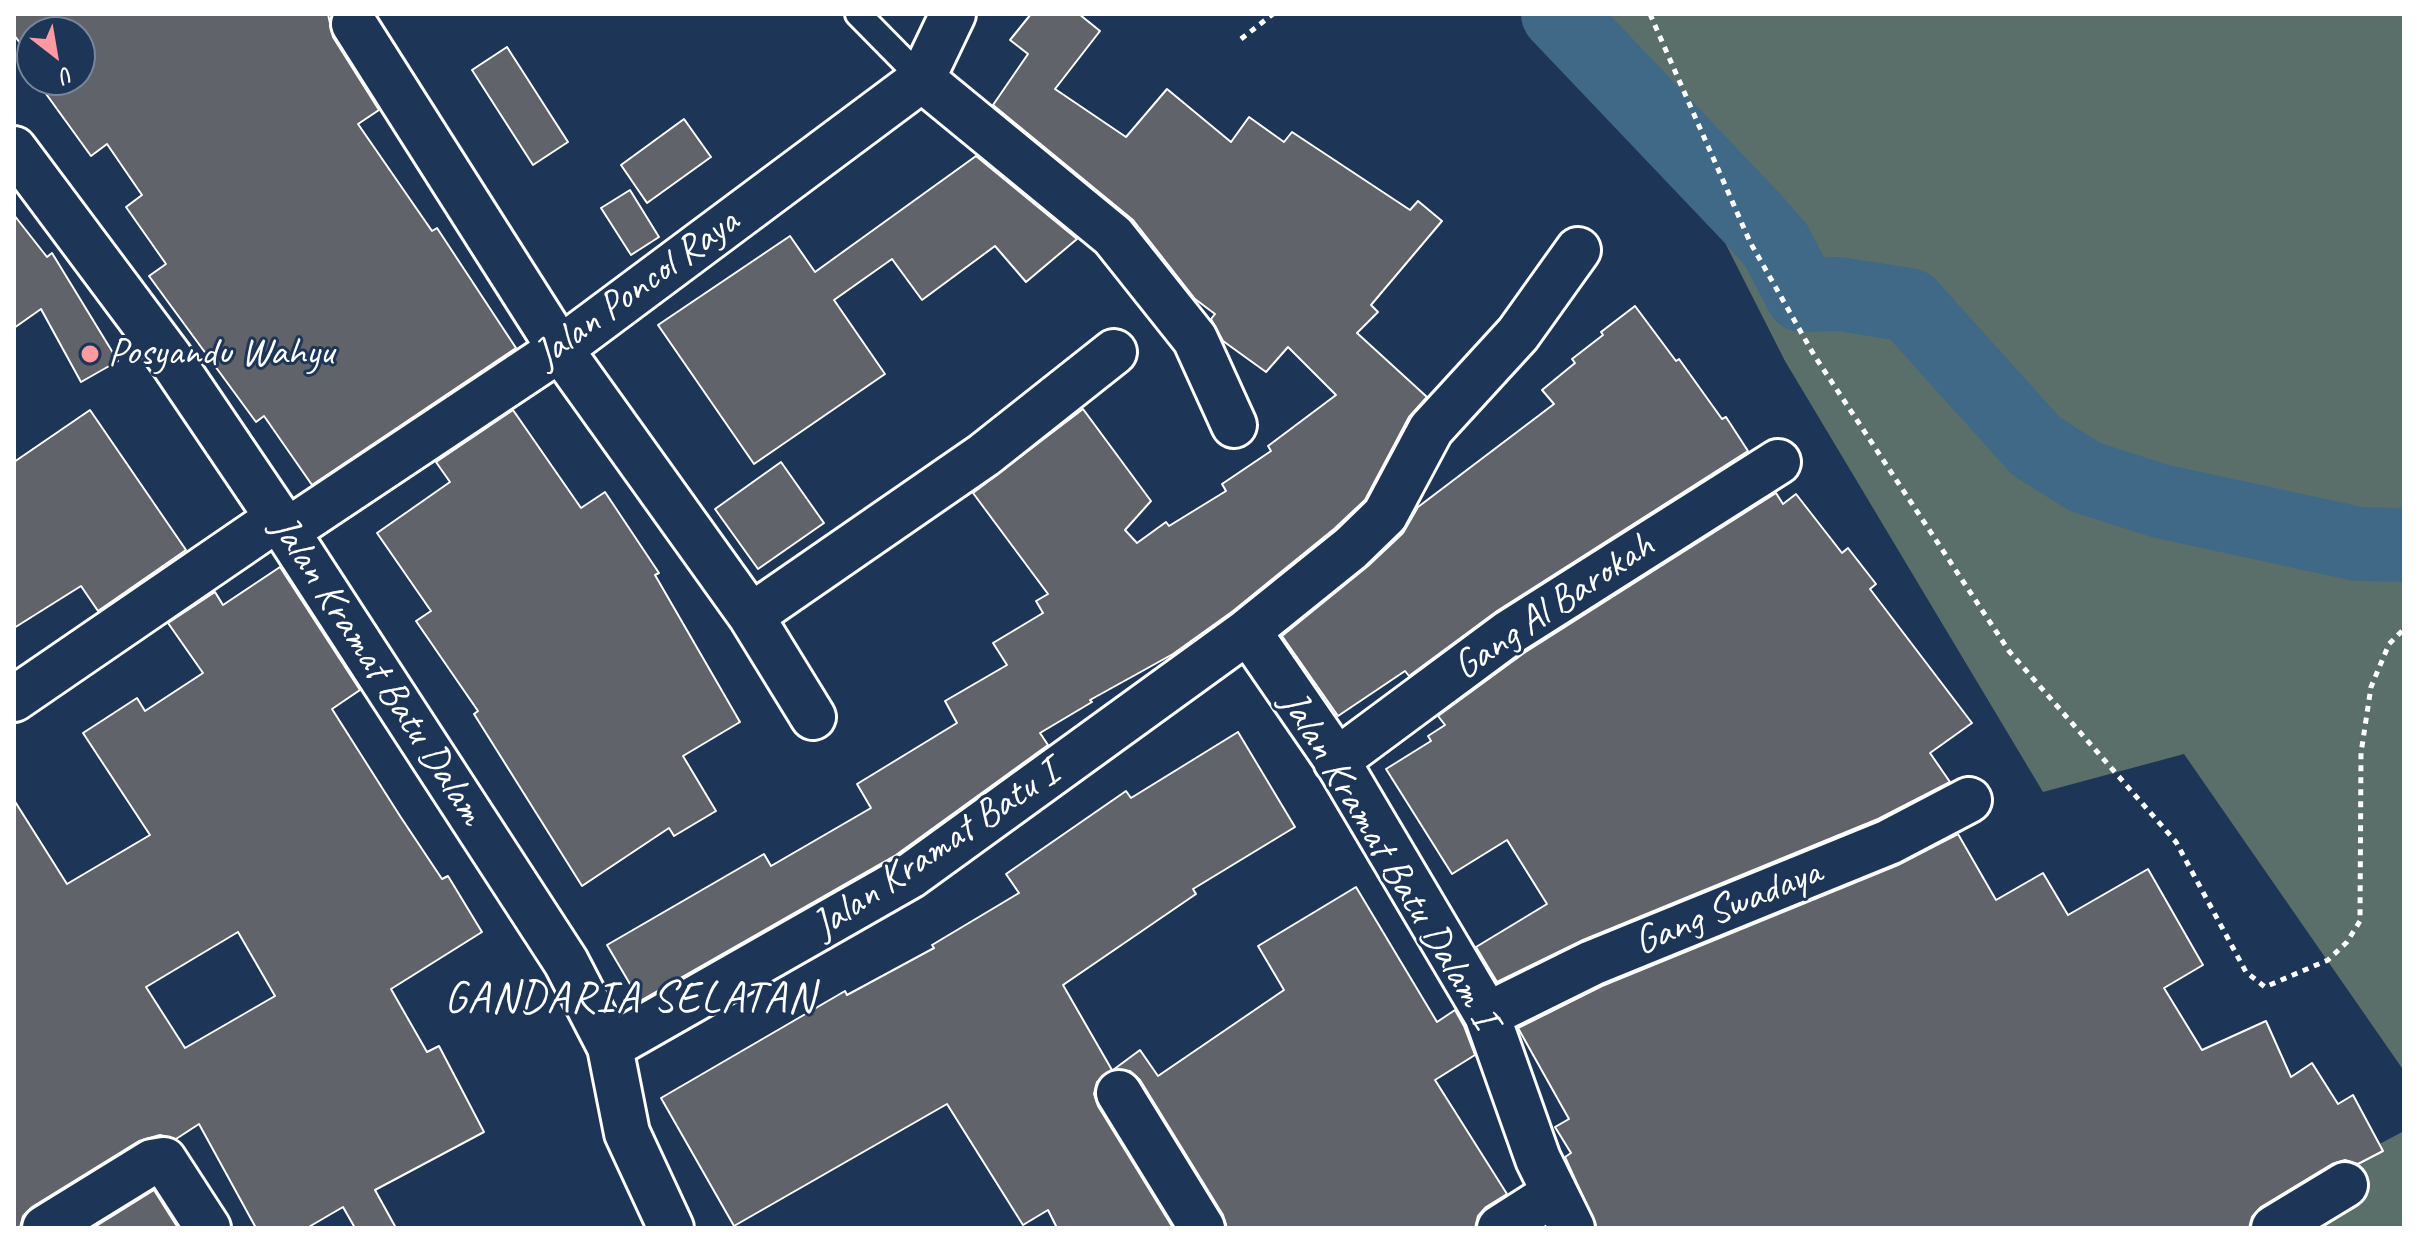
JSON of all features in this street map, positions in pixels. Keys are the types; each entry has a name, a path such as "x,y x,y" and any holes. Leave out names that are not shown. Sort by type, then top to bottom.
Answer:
{"street":[{"name":"Jalan Poncol Raya","path":"14,699 560,349 922,79 953,14"},
{"path":"354,24 560,349 751,616 813,717"},
{"path":"922,79 1113,236 1195,339 1234,425"},
{"name":"Jalan Kramat Batu Dalam","path":"14,149 170,358 283,524 566,962 610,1047 627,1133 671,1228"},
{"name":"Jalan Kramat Batu I","path":"610,1047 910,876 1248,631 1351,548 1385,515 1431,429 1518,334 1578,250"},
{"path":"751,616 984,455 1114,352"},
{"name":"Gang Al Barokah","path":"1336,761 1510,632 1778,462"},
{"name":"Jalan Kramat Batu Dalam I","path":"1248,631 1336,761 1487,1015 1562,1211"},
{"name":"Gang Swadaya","path":"1487,1015 1592,963 1889,842 1969,800"},
{"path":"1119,1093 1202,1228"},
{"path":"45,1228 152,1162 164,1160 208,1228"},
{"path":"2274,1228 2345,1185"},
{"path":"1500,1228 1562,1211"}],"lane":[{"path":"858,14 922,79"}],"path":[{"path":"1241,39 1273,14"},
{"path":"1650,14 1709,156 1750,242 1814,355 2009,651 2176,842 2246,972 2265,987 2328,960 2347,942 2360,921 2361,753 2369,700 2389,644 2404,629"}],"green space":[{"path":"1609,14 2404,14 2404,1071 2184,754 2043,792 1785,361"},
{"path":"2404,1131 2404,1228 2221,1228"}],"building":[{"path":"14,14 328,14 333,37 379,110 358,124 432,231 437,228 516,348 312,485 264,416 256,422 149,276 166,264 126,207 142,195 107,144 91,156 48,96 96,96 96,16 16,16 16,38"},
{"path":"1031,14 1079,14 1100,31 1055,89 1126,137 1167,89 1231,142 1249,117 1284,142 1292,132 1410,210 1418,201 1442,221 1371,305 1378,312 1357,333 1427,397 1409,417 1365,500 1233,611 1173,654 1090,700 1092,702 1040,733 1048,745 896,855 640,1001 607,945 764,854 771,866 871,808 857,784 957,723 945,701 1007,665 993,643 1043,613 1036,601 1048,594 973,493 1083,409 1151,501 1125,530 1137,543 1166,522 1169,526 1226,491 1222,484 1271,451 1268,446 1336,395 1288,347 1266,372 1223,341 1211,319 1215,314 1195,299 1133,220 993,105 1028,54 1010,40"},
{"path":"507,47 568,142 533,165 472,70"},
{"path":"684,119 711,157 647,203 621,165"},
{"path":"976,156 1077,239 1026,282 995,246 922,300 892,259 834,300 885,374 754,464 658,325 790,236 815,272"},
{"path":"630,190 659,237 631,255 601,208"},
{"path":"14,215 47,257 52,253 118,361 81,382 41,309 14,328"},
{"path":"1635,306 1676,361 1679,359 1722,419 1726,417 1748,451 1497,611 1409,676 1405,671 1338,716 1282,636 1368,566 1403,533 1418,507 1554,404 1542,390 1575,363 1572,359 1603,335 1601,332"},
{"path":"90,410 186,550 98,611 81,586 14,628 14,462"},
{"path":"513,410 581,508 605,492 659,573 655,575 740,722 683,756 716,811 674,836 669,828 582,886 474,714 478,711 416,621 431,611 377,533 450,482 436,462"},
{"path":"781,462 824,523 758,569 715,509"},
{"path":"1776,493 1783,504 1796,494 1842,553 1848,548 1876,584 1870,589 1972,723 1930,753 1950,782 1878,819 1583,940 1497,982 1476,947 1547,904 1507,840 1452,874 1386,769 1431,741 1428,736 1445,725 1438,716 1524,653"},
{"path":"280,567 360,690 332,709 442,879 448,876 482,932 391,989 427,1052 439,1046 484,1132 375,1190 396,1228 355,1228 343,1207 307,1228 256,1228 199,1124 176,1139 160,1135 139,1141 32,1207 23,1216 20,1228 14,1228 14,800 67,884 150,835 83,733 137,698 145,711 203,673 168,623 215,592 223,605","holes":["238,932 275,996 185,1048 146,987"]},
{"path":"1238,732 1295,827 1193,889 1196,894 1063,985 1112,1070 1097,1082 1094,1094 1098,1106 1173,1228 1057,1228 1048,1210 1023,1225 947,1104 734,1226 661,1098 845,991 847,995 934,948 932,945 1019,893 1006,874 1126,791 1131,798"},
{"path":"1958,834 1996,900 2043,873 2068,915 2148,869 2203,965 2164,988 2202,1050 2266,1021 2291,1077 2312,1063 2338,1104 2353,1095 2383,1151 2358,1164 2345,1160 2332,1164 2261,1207 2252,1217 2249,1228 1597,1228 1565,1157 1571,1153 1555,1127 1569,1119 1518,1028 1602,986 1898,865"},
{"path":"1356,887 1437,1022 1455,1010 1464,1026 1475,1055 1435,1080 1507,1194 1486,1207 1478,1216 1475,1228 1227,1228 1223,1215 1140,1080 1130,1071 1113,1070 1140,1050 1158,1076 1284,990 1258,946"},
{"path":"154,1190 178,1228 93,1228"}],"waterway":[{"path":"1558,14 1776,245 1802,295 1839,294 1909,305 2036,446 2085,477 2160,501 2358,544 2404,545"}],"place":[{"name":"Posyandu Wahyu","path":"90,354"}],"district":[{"name":"GANDARIA SELATAN","path":"630,999"}]}
